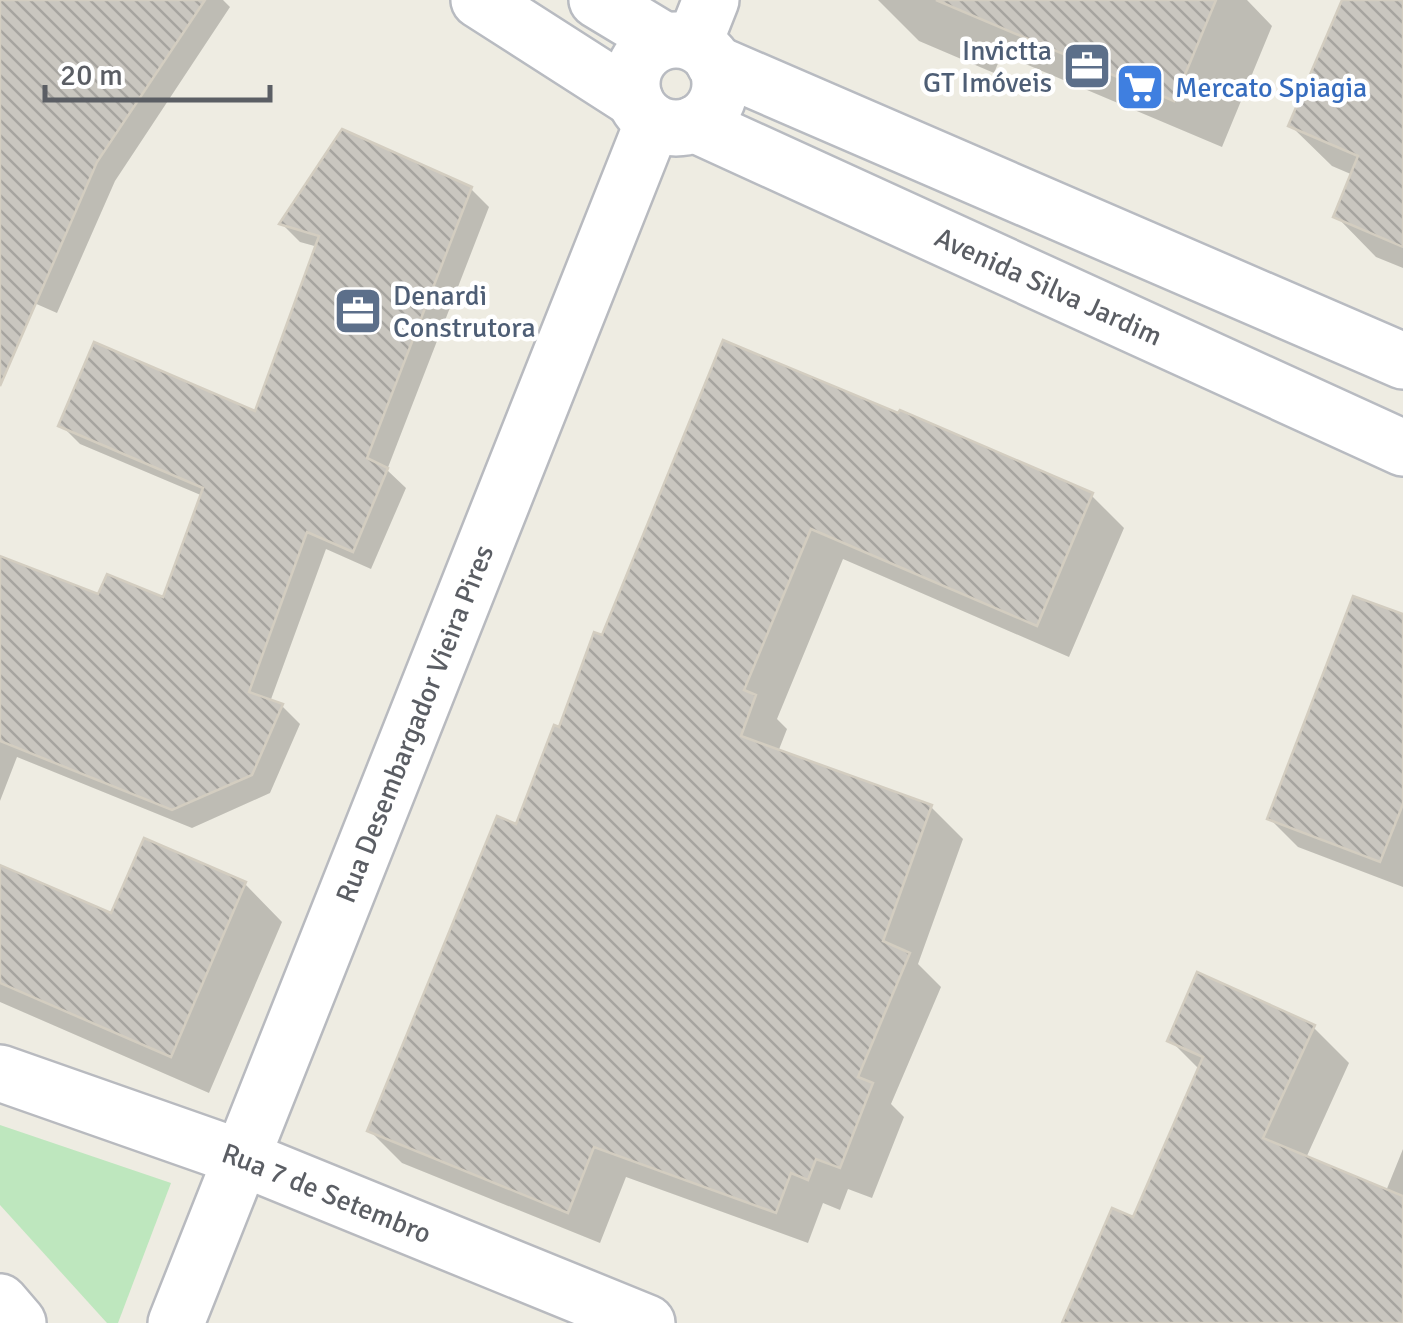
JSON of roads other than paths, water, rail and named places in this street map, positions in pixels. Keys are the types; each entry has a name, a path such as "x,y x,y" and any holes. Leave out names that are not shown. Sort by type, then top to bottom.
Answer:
{"street":[{"name":"Avenida Silva Jardim","path":"479,0 661,115 1403,448"},
{"path":"596,0 696,37 1403,361"},
{"path":"696,37 720,76 720,92 706,116 661,115 634,71 652,46 696,37"},
{"name":"Rua Desembargador Vieira Pires","path":"176,1323 661,115"},
{"name":"Rua 7 de Setembro","path":"0,1073 242,1158 647,1323"},
{"path":"0,1302 18,1323"}],"place":[{"name":"Invictta GT Imóveis","path":"1087,66"},
{"name":"Mercato Spiagia","path":"1140,87"},
{"name":"Denardi Construtora","path":"358,311"}]}
